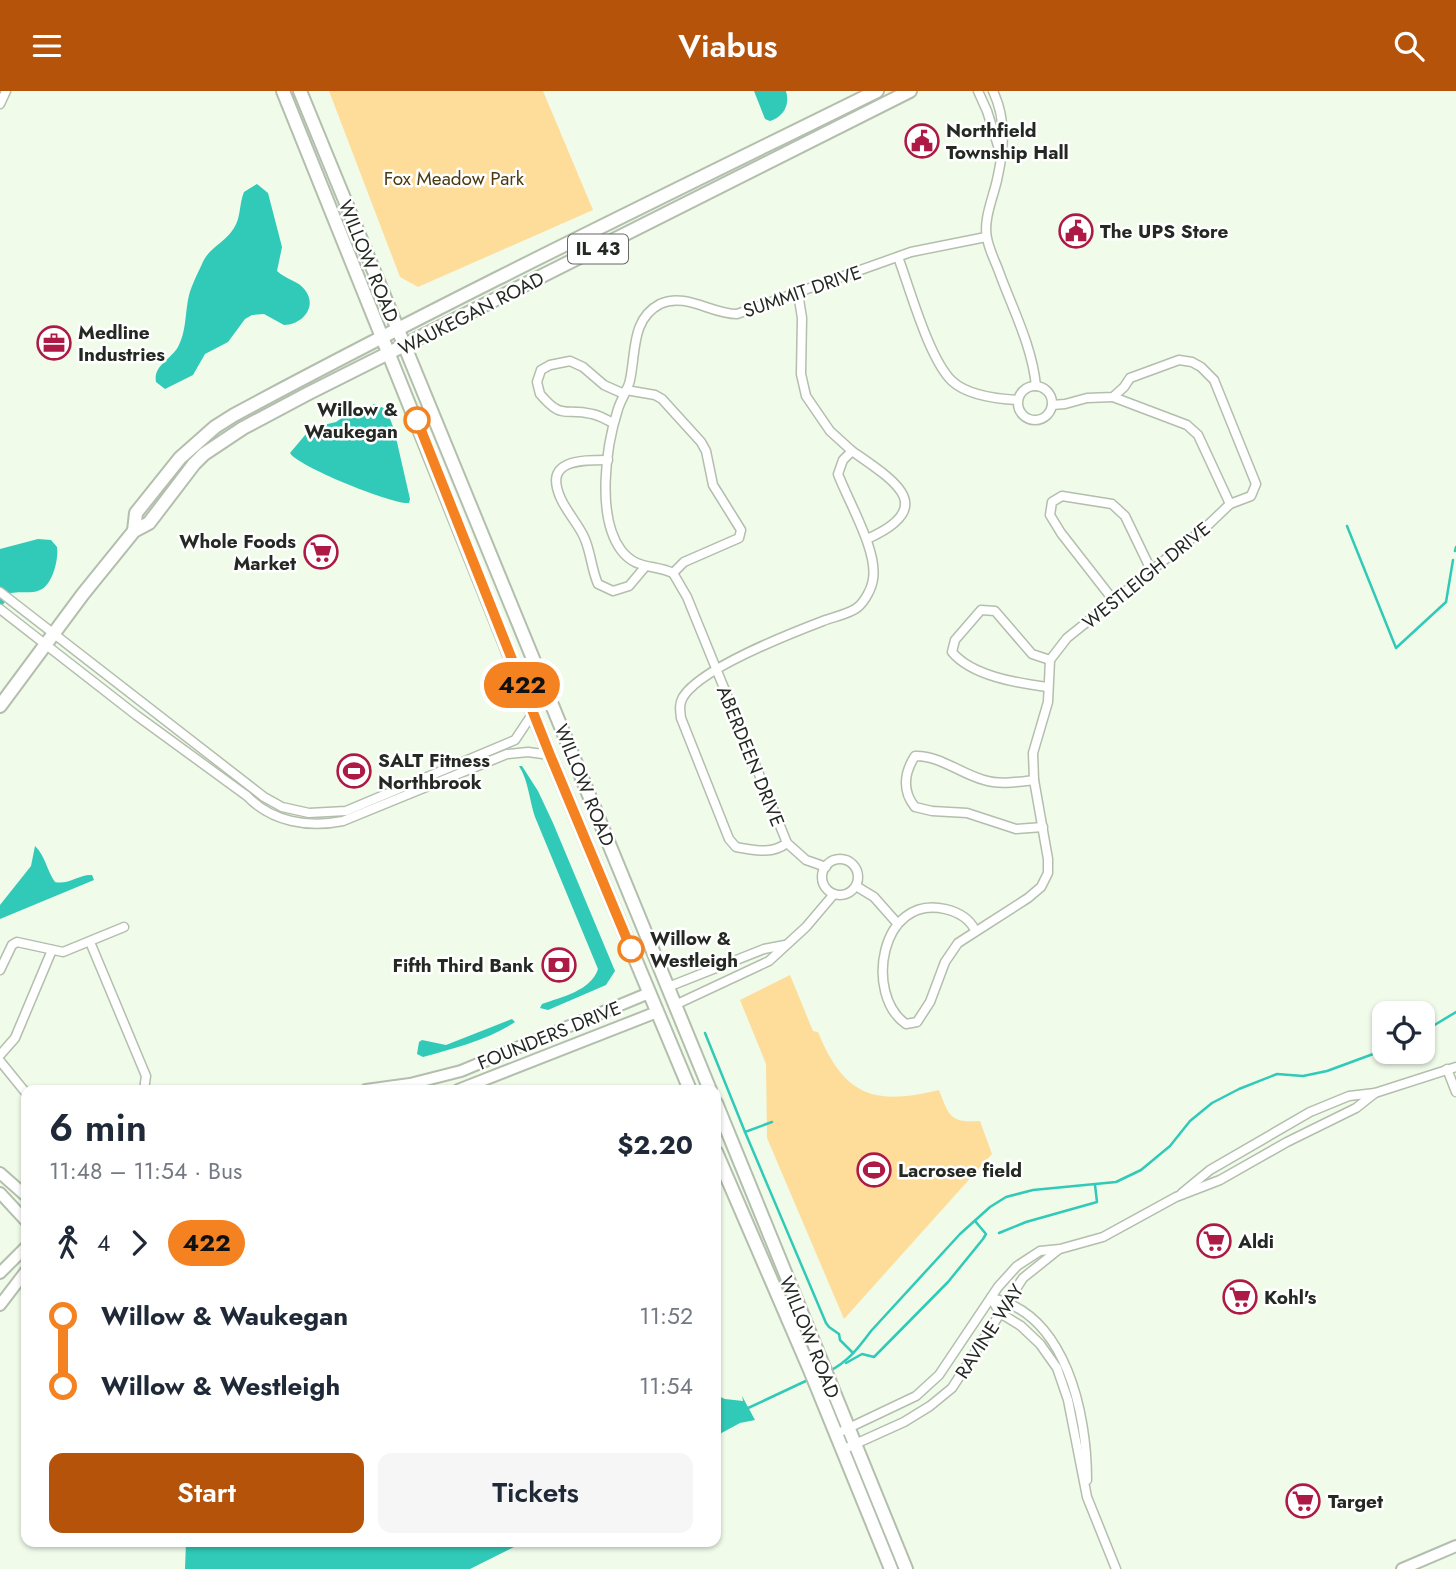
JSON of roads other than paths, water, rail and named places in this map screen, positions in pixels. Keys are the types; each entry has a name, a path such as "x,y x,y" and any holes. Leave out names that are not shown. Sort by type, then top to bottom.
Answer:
{"main road":[{"name":"WILLOW ROAD","path":"283,91 550,755 688,1085"},
{"name":"WILLOW ROAD","path":"300,91 708,1085"},
{"name":"WAUKEGAN ROAD","path":"134,531 136,513 180,458 215,427 397,328 877,91"},
{"name":"WAUKEGAN ROAD","path":"0,706 44,644 134,531 149,523 204,454 258,420 910,91"},
{"path":"649,993 668,987"},
{"name":"FOUNDERS DRIVE","path":"403,1085 461,1071 649,993"},
{"path":"657,1012 675,1005"},
{"name":"FOUNDERS DRIVE","path":"471,1085 657,1012"},
{"name":"WILLOW ROAD","path":"721,1116 848,1447 891,1569"},
{"name":"WILLOW ROAD","path":"721,1163 816,1368"},
{"path":"0,1173 21,1192"},
{"path":"0,1193 21,1216"},
{"path":"0,1273 21,1252"},
{"path":"0,1305 21,1278"},
{"name":"WILLOW ROAD","path":"848,1447 906,1569"},
{"path":"1402,1569 1456,1546"},
{"path":"885,1554 898,1548"}],"street":[{"path":"0,104 6,91"},
{"path":"978,91 1001,155"},
{"path":"993,91 1004,135 986,237 1030,348 1036,386"},
{"name":"SUMMIT DRIVE","path":"673,573 645,567 630,559 621,549 609,521 606,490 614,423 630,383 637,330 646,314 672,300 689,301 723,314 737,314 933,246 986,237"},
{"path":"898,257 937,364 953,383 974,393 1018,400"},
{"path":"798,293 803,318 801,374 806,396 830,431 902,491 905,503 903,515 890,529 867,539"},
{"name":"WESTLEIGH DRIVE","path":"1050,660 1068,638 1207,526 1230,504 1251,496 1255,484 1215,382 1205,369 1192,362 1179,360 1130,378 1113,397"},
{"path":"614,423 589,413 569,414 557,411 540,394 541,370 550,365 570,361 583,366 604,385 625,392 655,395 662,399 701,442 706,451 713,485 741,530 738,538 684,562 673,573"},
{"path":"1036,386 1048,392 1052,405 1046,416 1035,421 1023,416 1018,408 1018,400 1027,388 1036,386"},
{"path":"1052,405 1087,398 1113,397 1188,425 1198,435 1230,504"},
{"path":"715,669 857,608 868,593 873,579 867,539 838,474 840,465 852,451"},
{"path":"608,460 577,461 561,467 556,482 562,501 584,536 598,584 613,591 629,586 645,567"},
{"path":"1114,601 1050,515 1052,502 1062,496 1112,504 1125,516 1151,571"},
{"name":"ABERDEEN DRIVE","path":"673,573 681,585 787,843 806,860 826,867"},
{"path":"0,591 271,803 293,811 346,811 365,804 515,740 533,713"},
{"path":"975,930 970,921 953,911 931,906 908,913 897,923 884,950 884,984 888,1001 897,1018 906,1024 918,1022 930,1002 952,950 975,930 1028,898 1041,887 1048,873 1048,859 1034,781 1033,753 1048,702 1050,660 1032,654 995,611 981,610 955,640 951,652 961,662 998,678 1047,687"},
{"path":"2,611 257,806 287,820 319,824 343,821 507,754 528,752 550,755"},
{"name":"ABERDEEN DRIVE","path":"715,669 698,681 683,697 680,706 681,718 729,839 736,848 764,851 778,850 787,843"},
{"path":"1034,781 985,781 927,755 915,756 906,778 907,797 915,807 967,813 1016,829 1043,827"},
{"path":"836,860 847,861 858,874 856,886 844,895 829,891 823,882 826,867 836,860"},
{"path":"856,886 874,897 897,923"},
{"path":"675,1005 769,961 806,927 834,894"},
{"path":"0,970 12,945 22,942 63,953 124,927"},
{"path":"90,942 146,1076 145,1085"},
{"path":"668,987 764,949 785,945"},
{"path":"0,1055 15,1038 52,950"},
{"path":"0,1061 21,1087"},
{"path":"1451,1068 1456,1092"},
{"name":"RAVINE WAY","path":"1176,1197 1210,1170 1310,1112 1349,1096 1375,1093 1451,1068"},
{"name":"RAVINE WAY","path":"842,1432 916,1396 939,1375 991,1298 1017,1266 1040,1251 1060,1249 1103,1237 1176,1197 1220,1180 1287,1142 1356,1108 1375,1093"},
{"name":"RAVINE WAY","path":"848,1447 913,1417 952,1388 1023,1278 1060,1249"},
{"path":"991,1298 1007,1301 1044,1331 1066,1363 1083,1427 1087,1497"},
{"path":"991,1298 1000,1313 1021,1326 1040,1344 1057,1369 1068,1400 1087,1497 1116,1569"}],"water":[{"path":"754,91 786,91 787,101 782,113 770,121 765,119"},
{"path":"257,184 268,193 282,247 277,271 302,287 309,296 309,309 297,322 284,325 264,314 252,315 245,319 228,342 205,354 193,375 165,389 156,382 157,372 181,341 189,295 196,277 208,254 234,228 244,192"},
{"path":"374,404 386,409 394,429 409,503 385,498 346,484 309,467 290,453 311,428 336,422 349,413 361,412"},
{"path":"38,539 51,540 57,547 56,565 51,578 40,590 11,593 0,609 0,549"},
{"path":"519,766 522,766 538,791 553,823 615,971 606,985 548,1010 540,1008 542,1004 582,988 589,983 598,969 535,817"},
{"path":"35,846 55,882 65,882 87,875 92,875 94,880 0,919 0,905 31,866"},
{"path":"512,1019 515,1022 482,1039 423,1057 417,1054 419,1042 422,1040 446,1045"},
{"path":"742,1396 755,1420 740,1423 721,1433 721,1397 743,1401"},
{"path":"186,1547 514,1547 470,1569 185,1569"}],"waterway":[{"path":"1347,526 1396,648 1446,602 1453,560"},
{"path":"1455,551 1456,547"},
{"path":"1435,1025 1456,1012"},
{"path":"705,1033 745,1132"},
{"path":"829,1371 853,1354 960,1234 990,1207 1006,1197 1033,1190 1116,1182 1141,1170 1170,1146 1190,1121 1212,1103 1239,1089 1277,1074 1303,1076 1327,1071 1372,1054"},
{"path":"772,1122 745,1132 826,1323 839,1334 840,1340 853,1353"},
{"path":"999,1233 1026,1222 1097,1202 1095,1185"},
{"path":"846,1363 862,1354 874,1357 948,1282 986,1234 975,1221"},
{"path":"746,1409 810,1379"}],"place":[{"name":"Northfield Township Hall","path":"922,141"},
{"name":"The UPS Store","path":"1076,231"},
{"name":"Medline Industries","path":"54,343"},
{"name":"Willow & Waukegan","path":"417,420"},
{"name":"Whole Foods Market","path":"321,552"},
{"name":"SALT Fitness Northbrook","path":"354,771"},
{"name":"Willow & Westleigh","path":"631,949"},
{"name":"Fifth Third Bank","path":"559,965"},
{"name":"Lacrosee field","path":"874,1170"},
{"name":"Aldi","path":"1214,1241"},
{"name":"Kohl's","path":"1240,1297"},
{"name":"Target","path":"1303,1501"}],"park label":[{"name":"Fox Meadow Park","path":"454,178"}]}
